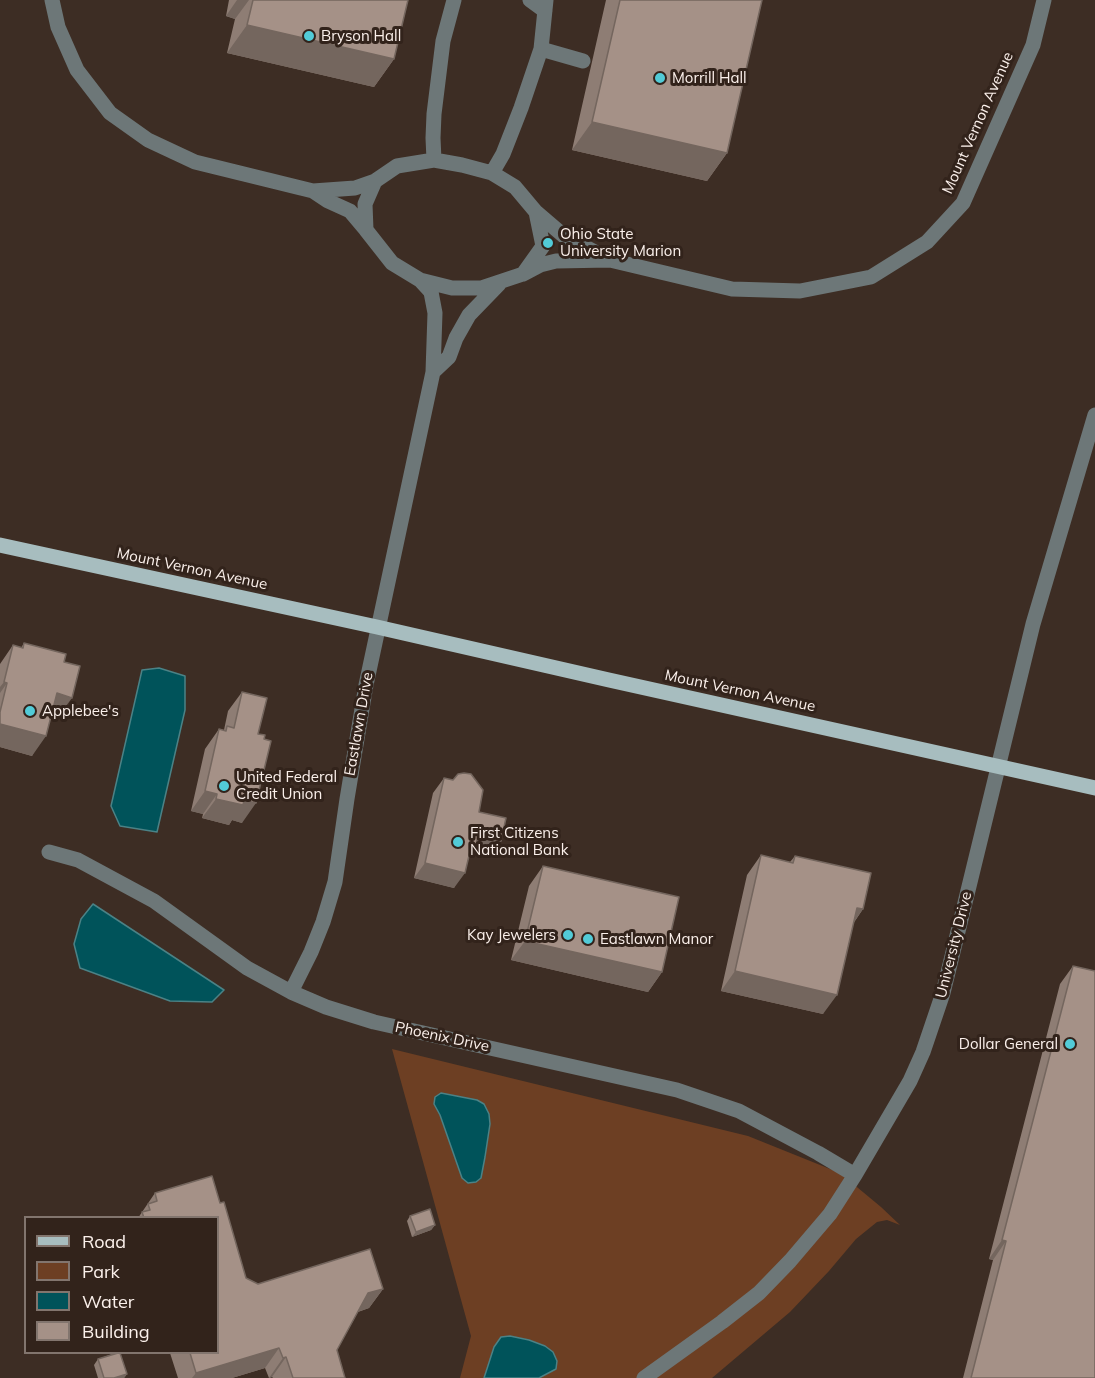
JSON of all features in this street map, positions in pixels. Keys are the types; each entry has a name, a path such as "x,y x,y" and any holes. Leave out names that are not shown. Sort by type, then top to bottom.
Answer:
{"main road":[{"name":"Mount Vernon Avenue","path":"0,545 1095,788"}],"street":[{"name":"Mount Vernon Avenue","path":"52,0 58,27 77,70 110,113 148,140 195,162 313,191 355,188 375,181 397,166 434,160 492,173 515,187 536,212 564,236 610,260 732,289 800,291 871,277 927,242 963,203 1033,45 1044,0"},
{"path":"434,160 434,114 443,41 454,0"},
{"path":"492,173 503,154 542,50 546,5 530,0"},
{"path":"542,50 583,61"},
{"path":"366,230 365,204 375,181"},
{"name":"Mount Vernon Avenue","path":"313,191 350,211 392,263 420,280 431,292 435,313 434,372 377,627"},
{"name":"Mount Vernon Avenue","path":"524,274 543,246 536,212"},
{"name":"Mount Vernon Avenue","path":"420,280 452,288 481,288 556,261 610,260"},
{"name":"Mount Vernon Avenue","path":"434,372 449,357 456,338 469,315 502,281"},
{"name":"University Drive","path":"644,1378 759,1293 790,1261 830,1214 910,1081 923,1052 943,993 1033,624 1095,415"},
{"name":"Eastlawn Drive","path":"291,992 323,922 335,882 346,799 377,627"},
{"name":"Phoenix Drive","path":"49,852 78,860 154,901 247,968 291,992 326,1007 374,1022 677,1090 739,1111 855,1175"}],"green space":[{"path":"392,1049 748,1136 840,1173 900,1225 887,1220 877,1222 856,1239 790,1312 712,1378 539,1378 556,1369 545,1346 510,1336 494,1347 484,1378 460,1378 471,1336","holes":["477,1100 484,1104 489,1114 490,1124 481,1177 462,1178 434,1104"]}],"water":[{"path":"159,668 185,676 185,710 157,832 120,826 111,806 142,670"},
{"path":"93,904 224,990 212,1002 170,1001 80,968 74,944 81,919"},
{"path":"441,1093 477,1100 484,1104 489,1114 490,1124 481,1178 476,1182 468,1183 462,1178 434,1104 435,1097"},
{"path":"510,1336 545,1346 553,1352 557,1361 556,1369 539,1378 484,1378 494,1347 501,1337"}],"building":[{"path":"253,0 408,0 394,59 247,25"},
{"name":"Morrill Hall","path":"620,0 762,0 727,153 592,122"},
{"name":"Applebee's","path":"24,643 66,654 64,662 80,666 72,698 57,693 46,736 0,724 0,712 7,683 4,682 13,645 23,648"},
{"name":"United Federal Credit Union","path":"242,692 267,698 258,734 265,735 264,739 271,741 256,803 244,800 243,805 216,799 217,794 205,791 219,729 226,731 227,726 234,728"},
{"name":"First Citizens National Bank","path":"458,774 471,774 483,790 479,812 506,818 501,841 478,836 475,848 471,847 465,873 425,863 444,778 453,780"},
{"path":"761,855 793,863 795,856 871,873 863,909 857,908 837,995 735,971"},
{"name":"Eastlawn Manor","path":"543,866 679,897 662,972 525,941"},
{"path":"1073,966 1095,971 1095,1378 971,1378 1006,1241 1002,1240"},
{"path":"212,1176 220,1203 224,1202 246,1278 258,1284 370,1249 383,1289 368,1293 337,1350 345,1378 293,1378 286,1357 283,1358 279,1348 196,1373 190,1354 219,1354 219,1216 143,1216 142,1212 150,1210 148,1204 157,1201 155,1193"},
{"path":"430,1209 435,1225 416,1232 410,1216"},
{"path":"120,1354 127,1374 104,1378 98,1359"}],"place":[{"name":"Bryson Hall","path":"309,36"},
{"name":"Morrill Hall","path":"660,78"},
{"name":"Ohio State University Marion","path":"548,243"},
{"name":"Applebee's","path":"30,711"},
{"name":"United Federal Credit Union","path":"224,786"},
{"name":"First Citizens National Bank","path":"458,842"},
{"name":"Kay Jewelers","path":"568,935"},
{"name":"Eastlawn Manor","path":"588,939"},
{"name":"Dollar General","path":"1070,1044"}]}
